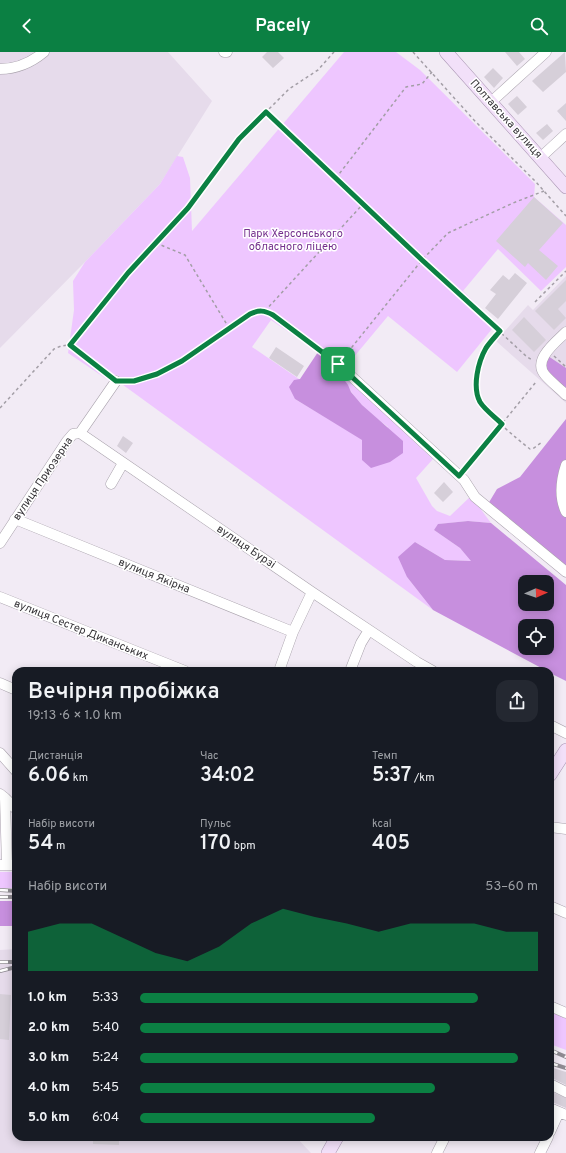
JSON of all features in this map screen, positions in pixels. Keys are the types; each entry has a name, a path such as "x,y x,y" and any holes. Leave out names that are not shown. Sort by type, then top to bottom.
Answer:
{"main road":[{"name":"Полтавська вулиця","path":"446,52 566,187"},
{"path":"554,769 566,750"},
{"path":"328,1153 334,1141"}],"street":[{"path":"0,69 24,65 44,52"},
{"path":"491,102 546,52"},
{"path":"540,158 566,134"},
{"path":"566,332 543,357 541,365 544,374 566,395"},
{"path":"338,364 464,480 475,497 566,572"},
{"name":"вулиця Приозерна","path":"0,544 67,441 73,434 80,433 116,381"},
{"name":"вулиця Бурзі","path":"80,433 369,630 415,667"},
{"path":"111,484 123,463"},
{"path":"566,465 563,474 562,490 562,504 566,512"},
{"name":"вулиця Якірна","path":"15,519 293,632"},
{"path":"280,667 293,632 312,592"},
{"name":"вулиця Сестер Диканських","path":"0,597 175,667"},
{"path":"352,667 361,643 369,630"},
{"path":"0,683 12,688"},
{"path":"554,727 566,733"},
{"path":"0,753 12,766"},
{"path":"3,796 12,805"},
{"path":"3,796 11,830 8,865"},
{"path":"554,828 566,829"},
{"path":"554,908 566,913"},
{"path":"554,1008 566,1013"},
{"path":"554,1086 566,1092"},
{"path":"554,1122 558,1112"},
{"path":"437,1153 443,1141"},
{"path":"540,1153 546,1141"}],"path":[{"path":"70,345 128,273 188,208 239,139 288,89 318,70 334,52"},
{"path":"413,52 474,120 544,191 566,216"},
{"path":"336,178 406,87 422,84 432,72"},
{"path":"266,112 526,356 541,365"},
{"path":"0,408 54,349 61,346 70,345 116,381 134,381 157,374 182,361 250,314 259,310 273,315 338,364 422,260 448,233 512,203 544,191"},
{"path":"265,311 364,204"},
{"path":"156,243 185,254 229,328"},
{"path":"535,302 566,271"},
{"path":"500,331 486,349 481,360 476,384 477,394 481,403 514,436 530,449 542,442"},
{"path":"548,351 566,367"},
{"path":"459,476 536,382"}],"shaded area":[{"path":"0,52 168,52 212,101 160,184 0,348"},
{"path":"566,276 566,403 496,341 528,305 533,310"},
{"path":"318,352 336,359 335,367 348,385 351,392 362,405 403,441 403,453 390,462 371,468 362,460 362,440 295,399 289,387 294,380 300,379"},
{"path":"548,356 566,368 566,395 548,373 544,360"},
{"path":"566,419 566,571 488,504 497,489 520,477"},
{"path":"468,521 491,523 554,575 518,575 518,611 554,611 554,575 566,585 566,681 554,675 554,667 540,667 433,610 407,577 398,557 415,542 445,560 471,561 460,548 434,530 438,524"},
{"path":"0,901 12,901 12,926 0,926"},
{"path":"12,949 12,1141 300,1141 311,1153 0,1153 0,950"}],"green space":[{"name":"Парк Херсонського обласного ліцею","path":"344,52 396,52 420,70 535,184 534,197 566,225 566,267 541,291 498,249 463,291 496,324 457,372 388,316 348,364 318,352 271,320 252,347 299,379 295,399 363,440 362,460 388,427 357,400 335,367 433,459 416,478 432,506 437,511 450,516 471,496 491,523 468,521 439,524 434,530 460,548 472,561 445,560 415,542 407,577 433,610 119,382 122,378 117,375 111,382 68,353 74,310 73,281 85,262 160,184 177,156 183,157 190,178 192,231"},
{"path":"0,872 12,872 12,888 0,888"},
{"path":"554,1014 566,1018 566,1050 554,1046"}],"building":[{"path":"267,52 278,52 284,58 273,68 262,57"},
{"path":"505,52 519,52 525,59 517,66"},
{"path":"565,52 566,72 543,92 532,81"},
{"path":"493,68 503,78 494,88 484,77"},
{"path":"517,96 527,107 518,115 508,104"},
{"path":"566,103 566,121 557,111"},
{"path":"547,124 553,131 543,140 536,133"},
{"path":"534,197 563,223 539,250 558,266 546,280 528,263 525,267 496,241"},
{"path":"515,273 527,283 498,319 485,308 496,294 490,290 503,275 509,280"},
{"path":"566,280 566,301 558,309 566,318 554,330 535,311"},
{"path":"524,317 546,340 534,352 512,330"},
{"path":"276,347 304,366 297,377 269,358"},
{"path":"123,436 133,443 126,453 117,446"},
{"path":"444,482 453,492 443,502 434,493"},
{"path":"0,994 11,995 9,1040 0,1039"},
{"path":"554,1068 566,1072 566,1085 554,1079"},
{"path":"554,1093 566,1098 566,1108 554,1103"},
{"path":"93,1141 119,1141 119,1145 93,1144"}],"railway":[{"path":"0,890 12,891"},
{"path":"0,897 12,897"},
{"path":"0,962 12,962"},
{"path":"0,971 12,968"},
{"path":"554,1052 566,1057"},
{"path":"554,1064 566,1068"}],"route":[{"path":"266,112 422,260 500,331 486,349 481,360 476,384 477,394 481,403 502,424 459,476 338,364 273,315 259,310 250,314 182,361 157,374 134,381 116,381 70,345 128,273 188,208 239,139 266,112"}]}
